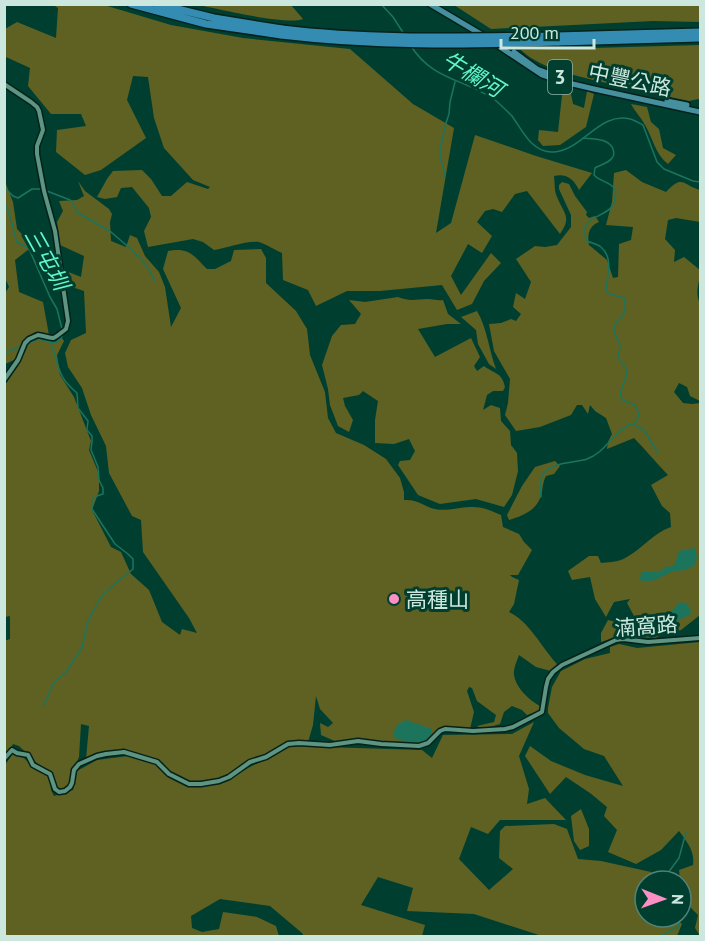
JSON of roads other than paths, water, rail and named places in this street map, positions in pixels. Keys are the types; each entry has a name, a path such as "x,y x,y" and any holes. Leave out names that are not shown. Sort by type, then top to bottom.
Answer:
{"highway":[{"name":"3","path":"131,4 206,24 281,32 444,38 700,38"},
{"name":"3","path":"157,4 281,32"},
{"name":"3","path":"556,39 700,32"}],"main road":[{"name":"中豐公路","path":"430,4 517,56 542,75 700,110"},
{"name":"中豐公路","path":"437,4 443,10"}],"street":[{"path":"4,84 31,102 39,111 42,130 37,154 44,191 56,231 68,321 66,329 54,339 38,335 28,339 18,360 4,380"},
{"name":"湳窩路","path":"4,759 12,750 28,755 33,765 50,774 55,789 59,792 70,787 74,770 79,764 97,756 124,752 157,762 169,774 192,784 213,782 229,777 250,762 266,757 288,744 299,742 324,745 357,741 419,746 428,743 445,729 472,731 505,729 542,712 548,679 557,668 616,640 648,642 700,638"}],"waterway":[{"name":"牛欄河","path":"381,4 404,34"},
{"name":"牛欄河","path":"411,46 429,66 495,100 512,116 528,139 544,151 562,151 609,121 619,118 630,119 643,125 657,162 664,169 700,182"},
{"path":"444,177 440,150 455,82"},
{"path":"541,497 541,479 547,470 557,465 593,456 628,425 636,422 639,414 635,405 624,401 621,396 627,372 619,358 620,346 614,328 624,314 624,298 608,293 606,290 609,262 601,247 587,241 585,232 590,220 609,210 613,205 616,194 614,188 594,175 595,168 609,161 614,154 608,143 583,138"},
{"path":"4,187 18,198 32,189 41,189"},
{"path":"47,191 70,200 77,212 111,232 146,265 155,281"},
{"name":"三屯圳","path":"4,203 9,212 17,242 30,251 57,309 62,329"},
{"name":"三屯圳","path":"27,345 37,339 55,342 61,339 63,334"},
{"path":"43,706 54,683 66,672 82,648 88,621 100,598 133,569 133,559 115,544 92,509 92,500 103,494 98,467 91,450 92,436 87,430 88,421 78,408 77,393 63,377 51,343"},
{"name":"三屯圳","path":"4,353 20,347"},
{"path":"634,425 644,430 658,453"},
{"path":"671,869 679,858 686,832"},
{"path":"661,936 674,929"}],"place":[{"name":"高種山","path":"394,599"}]}
